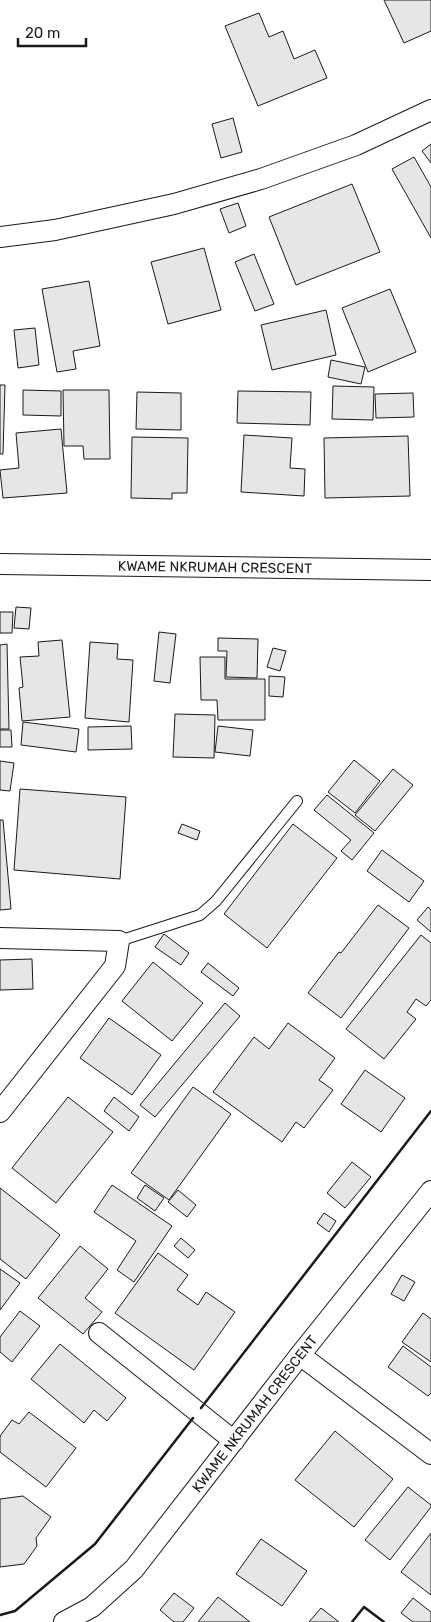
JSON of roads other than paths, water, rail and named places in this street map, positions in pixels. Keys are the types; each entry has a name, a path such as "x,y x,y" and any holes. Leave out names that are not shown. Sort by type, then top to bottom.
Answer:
{"street":[{"path":"0,237 55,230 174,204 261,179 356,145 431,110"},
{"name":"KWAME NKRUMAH CRESCENT","path":"0,564 431,570"},
{"path":"0,938 119,941 115,966 0,1112"},
{"name":"KWAME NKRUMAH CRESCENT","path":"64,1622 92,1606 134,1569 300,1355 431,1191"},
{"path":"99,1333 234,1441"},
{"path":"300,1355 431,1454"}],"lane":[{"path":"119,941 200,915 216,901 297,801"}]}
